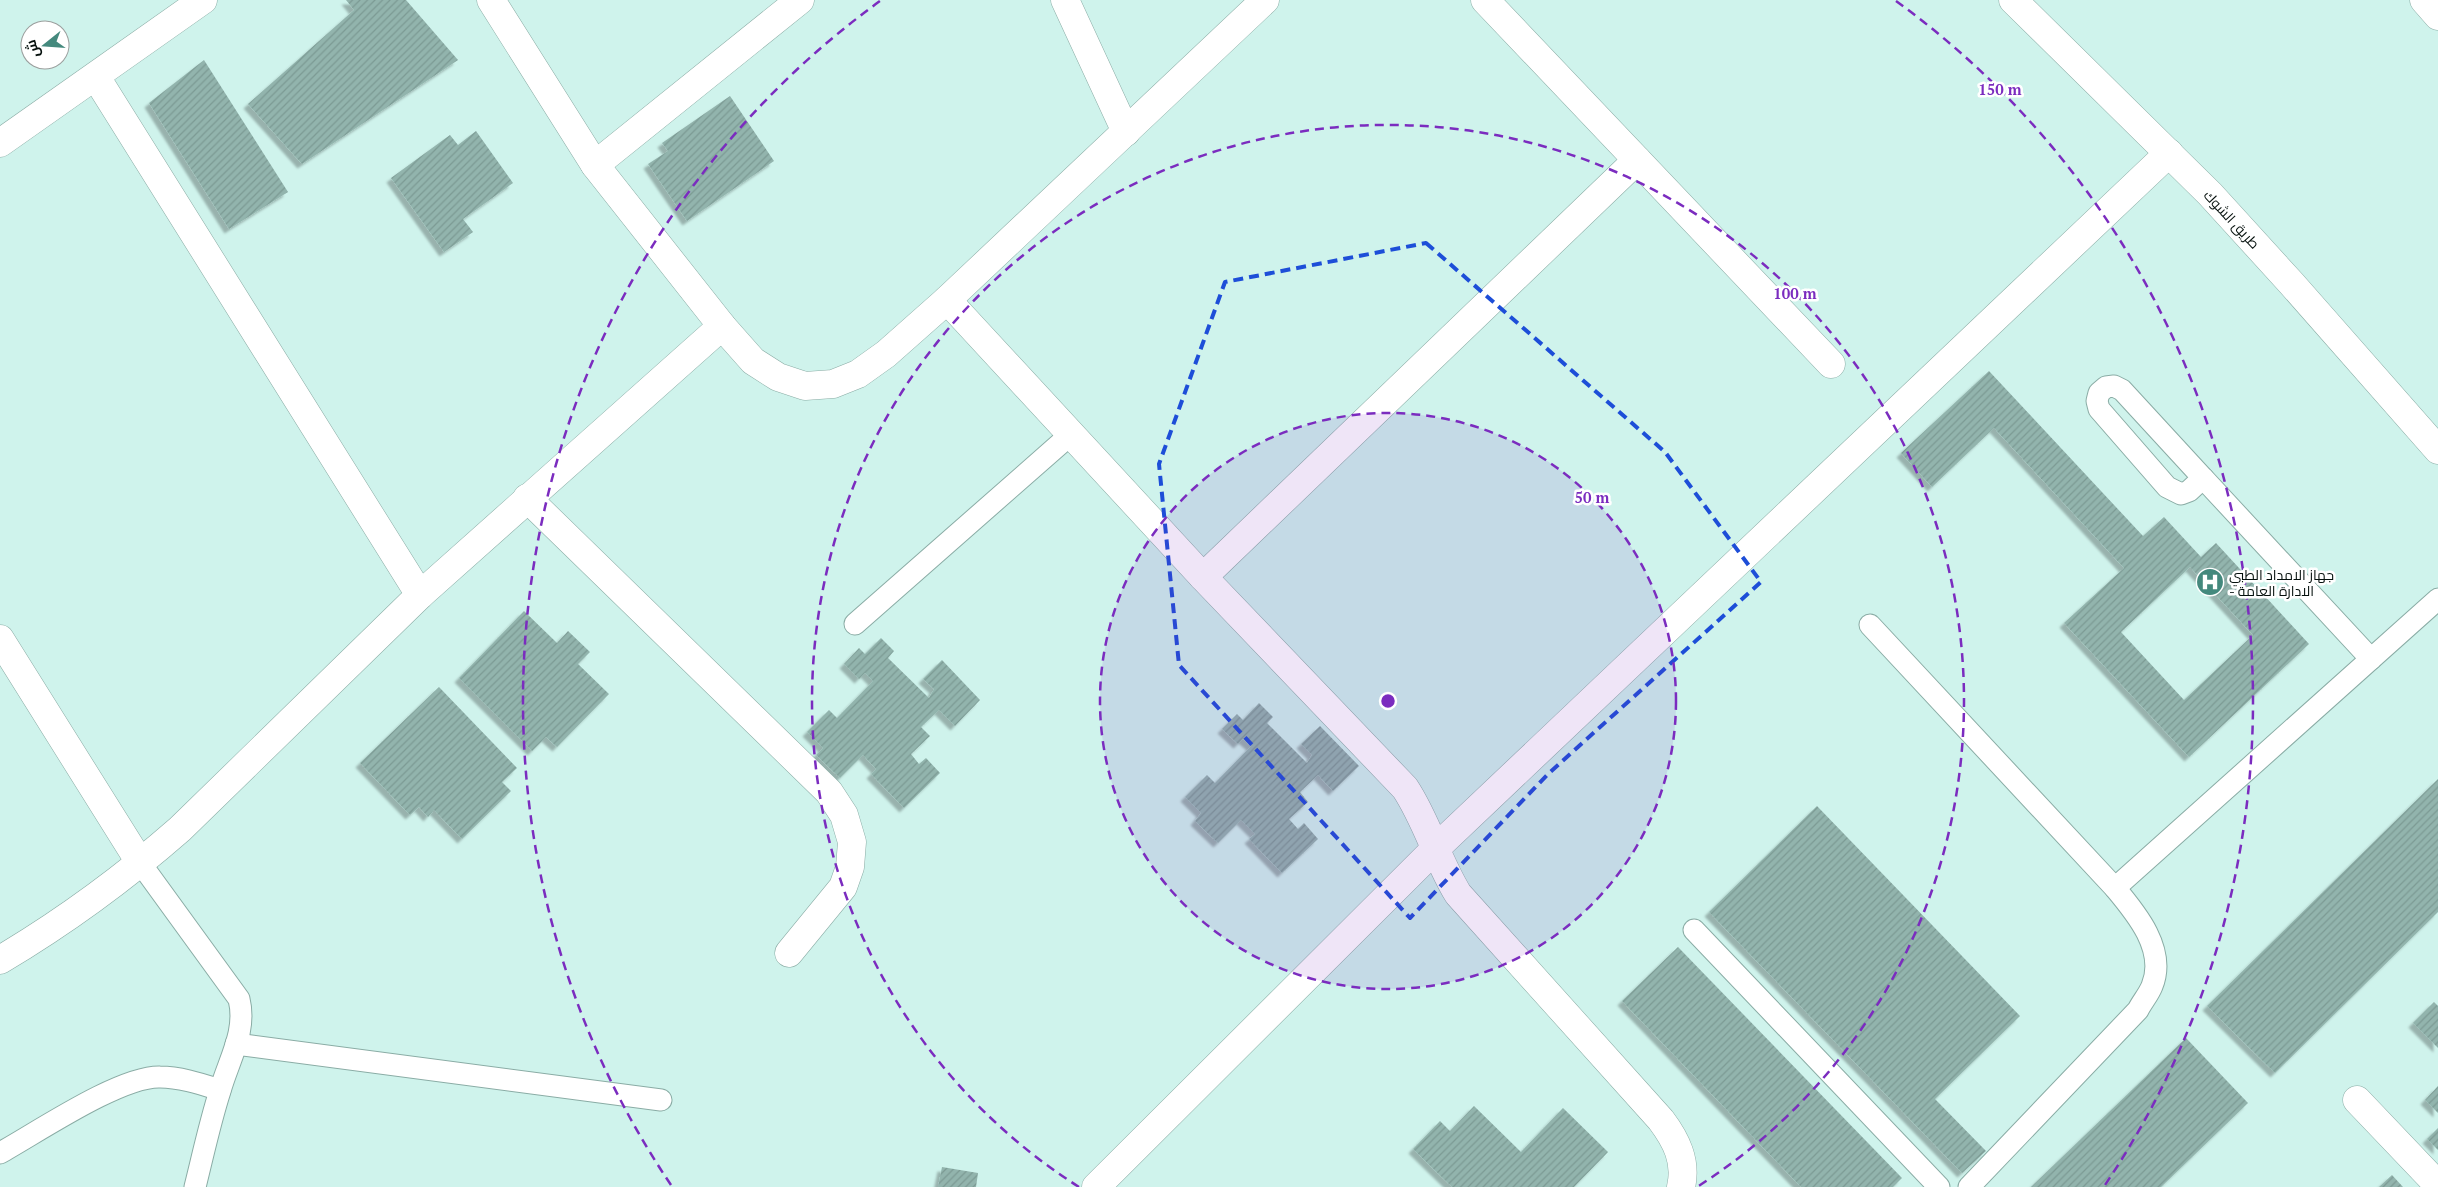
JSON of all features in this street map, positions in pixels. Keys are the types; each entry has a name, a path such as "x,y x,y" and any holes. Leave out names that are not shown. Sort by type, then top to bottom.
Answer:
{"street":[{"path":"0,143 203,0"},
{"path":"491,0 595,165 722,326 753,361 778,378 805,386 833,384 858,374 886,354 947,300 1265,0"},
{"path":"595,165 800,0"},
{"path":"1065,0 1126,132"},
{"path":"1485,0 1831,364"},
{"name":"طريق الشوك","path":"2013,0 2210,194 2438,450"},
{"path":"2424,0 2438,16"},
{"path":"96,76 420,595"},
{"path":"1096,1187 1435,849 2169,153"},
{"path":"1202,577 1638,160"},
{"path":"947,300 1202,577 1394,775 1414,801 1435,849 1458,894 1661,1120 1674,1137 1681,1156 1683,1177 1681,1187"},
{"path":"0,960 90,901 140,864 180,829 420,595 722,326"},
{"path":"528,498 829,792 844,815 852,842 850,867 843,888 789,953"},
{"path":"0,639 140,864"},
{"path":"2357,1100 2438,1185"}],"lane":[{"path":"2203,478 2188,491 2181,494 2167,487 2104,417 2097,401 2099,393 2106,387 2114,386 2122,390 2371,658"},
{"path":"855,624 1070,435"},
{"path":"2115,888 2438,599"},
{"path":"1870,625 2115,888 2140,918 2150,939 2155,965 2152,985 2138,1010 1969,1187"},
{"path":"140,864 239,999 242,1014 236,1044 220,1090 195,1187"},
{"path":"1694,930 1939,1187"},
{"path":"236,1044 662,1100"},
{"path":"0,1153 117,1087 140,1079 160,1076 182,1079 220,1090"}],"highlighted area":[{"path":"1426,243 1665,452 1761,582 1548,774 1410,918 1179,665 1159,464 1225,282"}],"building":[{"path":"346,0 406,0 458,60 302,164 248,104 354,10"},
{"path":"204,60 288,192 229,229 149,103"},
{"path":"730,96 774,161 687,221 648,164 668,151 662,143"},
{"path":"476,131 513,183 463,219 473,232 444,252 391,178 450,135 458,145"},
{"path":"1989,371 2143,536 2164,517 2201,557 2216,543 2309,644 2189,757 2064,623 2124,568 1994,428 1932,487 1901,453","holes":["2190,567 2253,635 2184,700 2121,632"]},
{"path":"524,611 557,643 568,631 590,652 578,664 609,694 557,747 546,737 532,751 459,678"},
{"path":"881,638 894,651 888,658 929,698 934,689 923,679 942,660 980,700 955,726 939,710 921,727 930,736 911,754 919,764 926,758 940,773 904,808 871,774 876,769 863,755 840,778 816,755 823,748 807,732 829,710 837,718 873,681 865,673 859,679 844,664 859,648 865,654"},
{"path":"439,687 517,768 502,782 511,791 462,839 434,810 428,817 419,807 410,815 360,763"},
{"path":"1259,703 1273,717 1267,723 1307,763 1312,755 1301,744 1320,726 1359,766 1333,791 1318,775 1300,792 1308,802 1289,819 1298,829 1304,823 1318,839 1282,873 1249,839 1255,834 1241,820 1218,843 1195,821 1201,813 1185,797 1207,775 1215,783 1251,746 1243,739 1238,744 1222,729 1237,714 1243,720"},
{"path":"2438,779 2438,912 2275,1073 2207,1006"},
{"path":"1817,806 2020,1016 1935,1099 1986,1151 1962,1173 1709,912"},
{"path":"1678,947 1902,1178 1893,1187 1801,1187 1622,1001"},
{"path":"2434,1002 2438,1006 2438,1048 2413,1023"},
{"path":"2186,1038 2248,1103 2161,1187 2031,1187"},
{"path":"2438,1086 2438,1113 2425,1100"},
{"path":"1474,1106 1521,1152 1563,1108 1608,1152 1574,1187 1452,1187 1413,1149 1440,1121 1450,1131"},
{"path":"2438,1128 2438,1150 2427,1139"},
{"path":"942,1167 978,1173 976,1187 938,1187"},
{"path":"2392,1175 2403,1187 2379,1187"}],"place":[{"name":"جهاز الامداد الطبي - الادارة العامة","path":"2210,582"}]}
